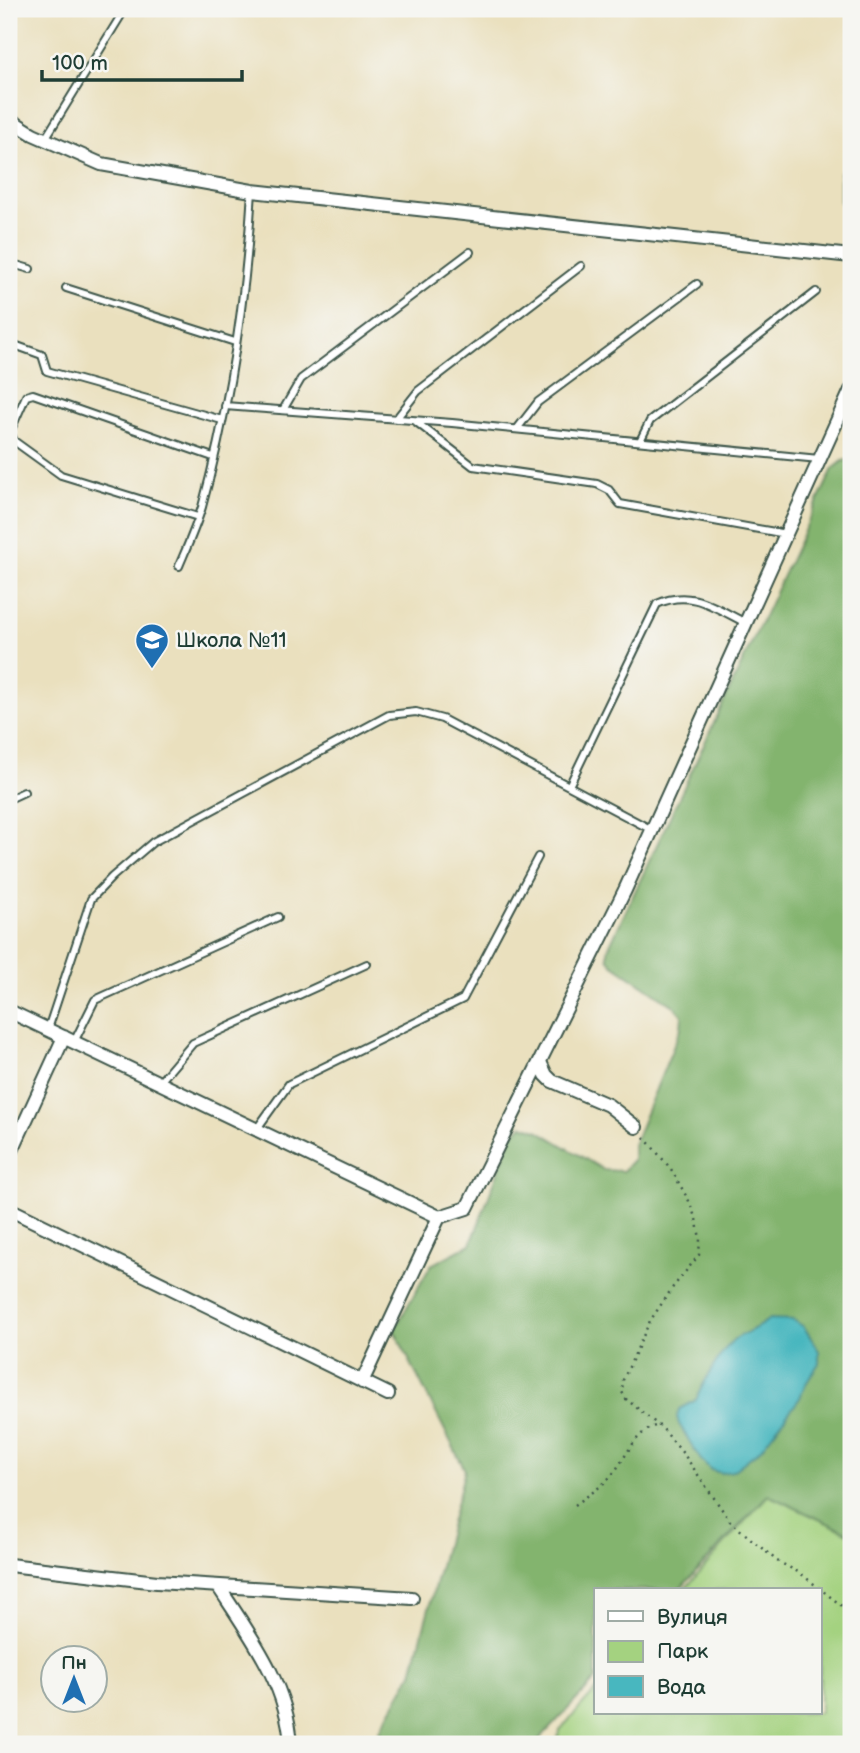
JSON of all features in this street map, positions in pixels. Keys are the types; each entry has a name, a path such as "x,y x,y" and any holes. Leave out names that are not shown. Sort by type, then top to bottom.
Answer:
{"street":[{"path":"9,119 45,139 101,164 251,191 851,256"},
{"path":"9,1011 439,1217 467,1209 625,890 851,390"},
{"path":"9,1157 69,1040"},
{"path":"540,1062 552,1081 608,1105 636,1127"},
{"path":"9,1209 388,1394"},
{"path":"362,1382 439,1217"},
{"path":"9,1566 158,1582 412,1598"},
{"path":"218,1586 256,1644 280,1688 291,1744"}],"lane":[{"path":"45,139 125,9"},
{"path":"179,566 198,517 225,406 247,264 251,191"},
{"path":"283,410 300,379 470,253"},
{"path":"9,262 30,269"},
{"path":"396,419 418,391 581,266"},
{"path":"517,429 538,402 697,284"},
{"path":"65,288 235,342"},
{"path":"640,441 650,421 816,292"},
{"path":"9,344 41,355 47,370 222,420"},
{"path":"198,517 61,475 14,441 10,432 26,396 33,394 214,457"},
{"path":"225,406 517,429 820,459"},
{"path":"413,420 473,466 597,484 609,490 620,504 786,534"},
{"path":"569,786 657,604 677,597 695,598 746,623"},
{"path":"47,1031 91,899 112,877 153,842 389,715 416,712 442,719 652,830"},
{"path":"9,799 24,792"},
{"path":"256,1130 289,1084 463,999 538,857"},
{"path":"69,1040 95,1000 278,917"},
{"path":"159,1083 193,1043 367,964"}],"path":[{"path":"636,1127 671,1169 689,1201 700,1239 699,1255 660,1303 650,1321 623,1380 622,1392 626,1399 659,1425 730,1521 777,1561 800,1573 819,1588"},
{"path":"575,1505 612,1476 639,1437 659,1425"},
{"path":"822,1590 851,1613"}],"green space":[{"path":"851,162 851,222 840,201 840,173"},
{"path":"851,459 851,1534 768,1495 681,1588 594,1588 594,1681 535,1744 384,1744 379,1732 412,1673 465,1470 394,1330 431,1265 471,1244 512,1135 523,1125 537,1130 604,1170 623,1171 633,1160 633,1145 681,1028 682,1015 674,1006 612,964 608,958 608,949 833,469 843,461"},
{"path":"768,1495 851,1534 851,1744 555,1744 560,1730 594,1692 594,1714 822,1714 822,1588 686,1588"}],"water":[{"path":"769,1319 793,1320 804,1327 819,1351 819,1363 800,1398 761,1449 733,1471 721,1473 711,1470 700,1459 679,1424 679,1409 696,1400 711,1370 731,1342"}],"place":[{"name":"Школа №11","path":"152,670"}]}
